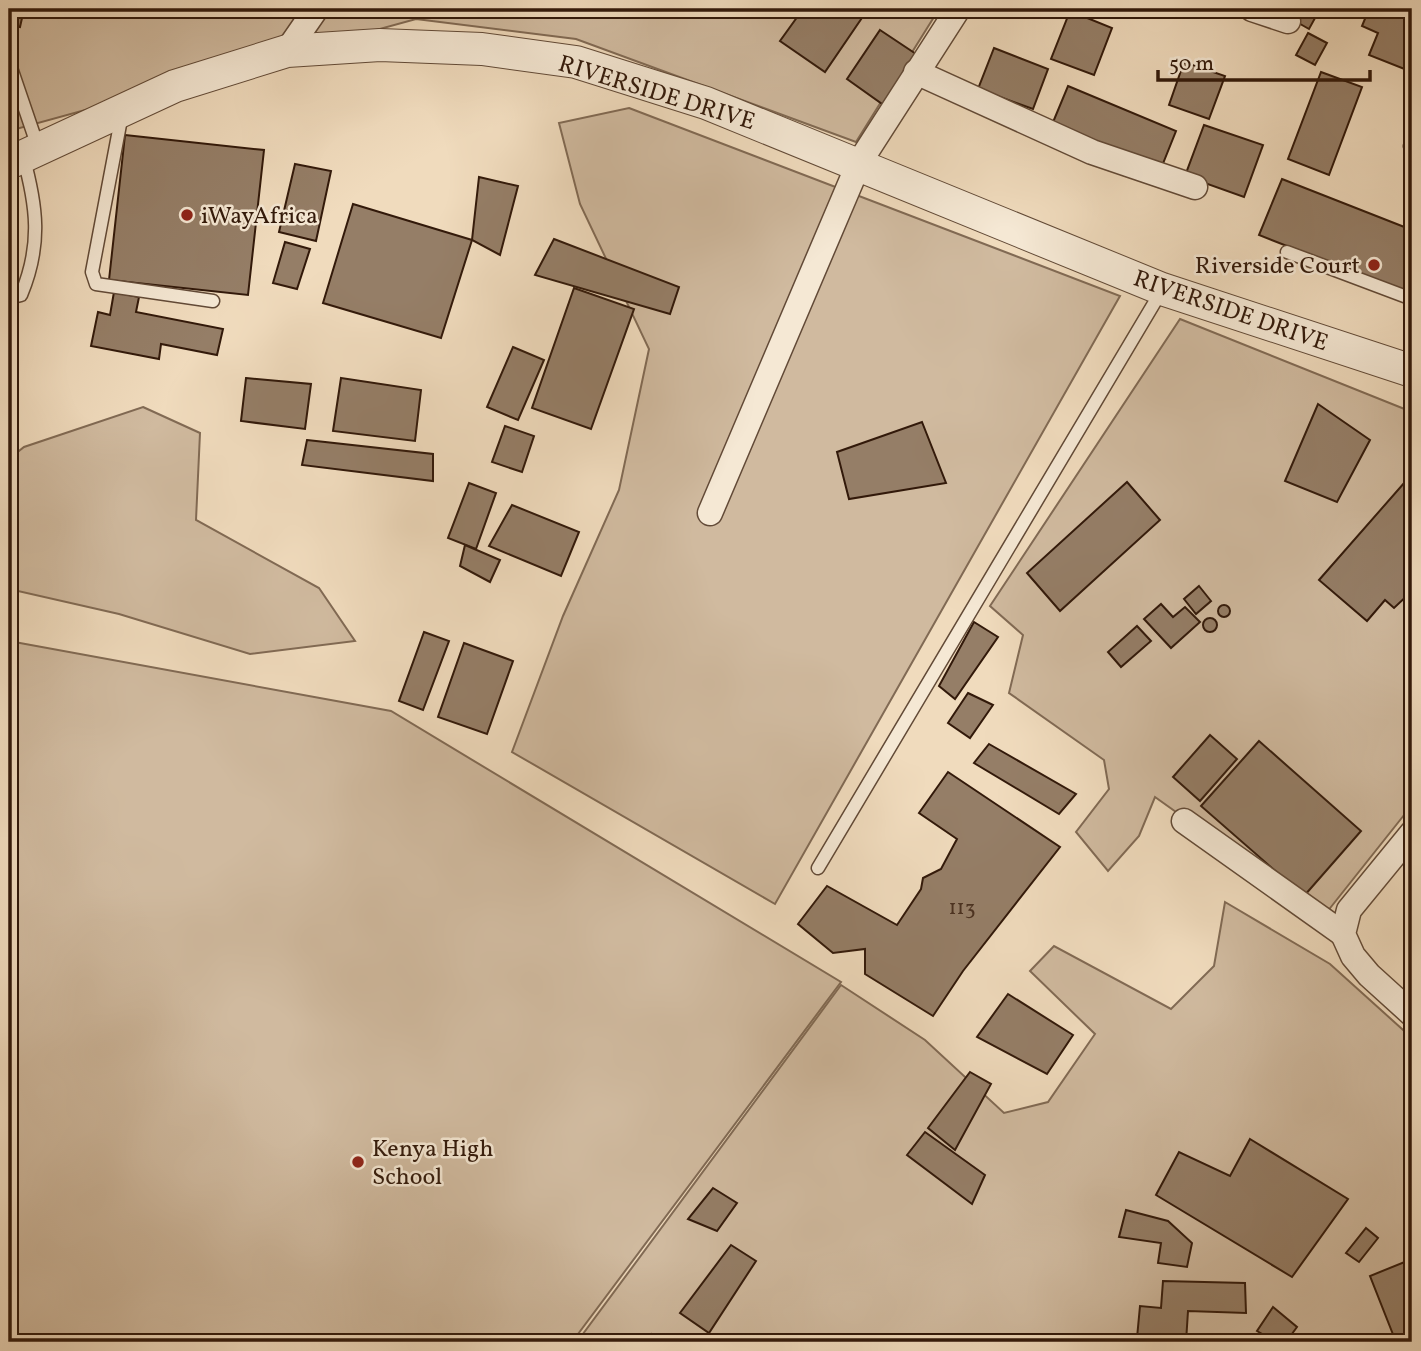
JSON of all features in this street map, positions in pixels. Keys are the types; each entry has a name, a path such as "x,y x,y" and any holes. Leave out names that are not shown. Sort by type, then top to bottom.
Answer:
{"street":[{"path":"287,51 316,9"},
{"path":"710,513 859,163 958,9"},
{"path":"1252,9 1288,21"},
{"name":"RIVERSIDE DRIVE","path":"23,155 176,86 287,51 380,45 482,49 576,62 706,103 859,163 1162,289 1412,371"},
{"path":"916,72 1092,152 1195,187"},
{"path":"1184,821 1343,934 1353,956 1368,975 1412,1014"},
{"path":"1343,934 1349,910 1412,833"}],"lane":[{"path":"9,62 23,155 37,221 26,283 21,295 9,298"},
{"path":"122,110 92,272 93,279 96,284 213,301"},
{"path":"1287,252 1412,299"},
{"path":"818,869 1162,289"}],"shaded area":[{"path":"9,9 939,9 856,142 576,39 416,19 9,131"},
{"path":"629,108 1120,296 775,904 512,752 563,616 619,490 649,349 580,204 559,123"},
{"path":"1180,319 1412,412 1412,805 1323,917 1155,797 1139,836 1108,871 1076,832 1109,789 1104,760 1009,693 1023,635 990,606"},
{"path":"143,407 200,433 196,520 319,588 355,641 250,654 119,614 9,589 9,459 24,447"},
{"name":"Kenya High School","path":"9,641 391,711 841,982 572,1342 9,1342"},
{"path":"1225,902 1330,964 1412,1038 1412,1342 577,1342 841,985 925,1040 1004,1113 1048,1102 1095,1034 1030,971 1054,946 1171,1009 1214,966"}],"building":[{"path":"9,9 24,9 20,27 9,25"},
{"path":"803,9 868,9 825,72 780,41"},
{"path":"1274,9 1320,9 1309,29"},
{"path":"1369,9 1384,16 1387,9 1412,9 1412,72 1369,55 1378,33 1362,26"},
{"path":"1070,11 1112,28 1094,75 1051,59"},
{"path":"880,30 919,56 885,106 847,79"},
{"path":"1308,33 1327,43 1315,65 1296,55"},
{"path":"994,48 1048,69 1033,109 978,89"},
{"path":"1184,62 1225,76 1209,119 1169,105"},
{"path":"1321,72 1362,87 1329,175 1288,159"},
{"path":"1068,86 1176,131 1160,171 1051,127"},
{"path":"1204,125 1263,145 1244,197 1185,176"},
{"name":"iWayAfrica","path":"125,135 264,150 248,295 109,280"},
{"path":"295,164 331,171 316,241 279,232"},
{"path":"479,177 518,186 500,255 472,240"},
{"name":"Riverside Court","path":"1282,179 1412,230 1412,295 1259,235"},
{"path":"353,204 472,240 441,338 323,303"},
{"path":"554,239 679,287 670,314 535,275"},
{"path":"285,242 310,249 297,289 273,283"},
{"path":"574,288 634,309 591,429 532,408"},
{"path":"114,292 139,297 136,312 223,329 217,355 161,344 159,359 91,346 98,312 110,315"},
{"path":"513,347 544,360 518,420 487,407"},
{"path":"246,378 311,384 305,429 241,421"},
{"path":"341,378 421,390 415,441 333,431"},
{"path":"1318,404 1370,440 1337,502 1285,481"},
{"path":"922,422 946,483 849,499 837,452"},
{"path":"505,426 534,436 522,472 492,462"},
{"path":"307,440 433,454 433,481 302,465"},
{"path":"1412,474 1412,591 1394,608 1385,600 1367,621 1319,580"},
{"path":"1127,482 1160,520 1060,611 1027,573"},
{"path":"469,483 496,493 476,549 448,538"},
{"path":"512,505 579,532 561,576 489,546"},
{"path":"465,545 500,560 490,582 460,566"},
{"path":"1199,586 1211,601 1196,614 1184,599"},
{"path":"1161,604 1173,617 1185,607 1200,622 1171,648 1144,619"},
{"path":"1224,605 1230,611 1224,617 1218,611"},
{"path":"1210,618 1215,620 1215,630 1210,632 1205,630 1203,625 1205,620"},
{"path":"974,622 998,637 955,699 939,686"},
{"path":"1137,626 1151,641 1121,667 1108,652"},
{"path":"424,632 449,641 423,710 399,701"},
{"path":"464,643 513,661 487,734 438,717"},
{"path":"968,693 993,705 970,738 948,723"},
{"path":"1210,735 1237,759 1200,801 1173,777"},
{"path":"1259,741 1361,831 1304,896 1201,806"},
{"path":"989,744 1076,794 1059,814 974,763"},
{"path":"948,772 1060,847 963,971 933,1016 865,974 865,949 833,953 798,924 827,886 897,925 921,889 923,878 941,869 957,839 919,813"},
{"path":"1008,994 1073,1035 1047,1074 977,1037"},
{"path":"970,1072 991,1084 955,1150 928,1128"},
{"path":"925,1132 985,1175 972,1204 907,1155"},
{"path":"1250,1139 1348,1199 1292,1277 1156,1195 1179,1152 1230,1176"},
{"path":"713,1188 737,1203 717,1231 688,1219"},
{"path":"1126,1210 1168,1221 1192,1243 1187,1267 1158,1263 1161,1243 1119,1237"},
{"path":"1366,1228 1378,1238 1359,1262 1346,1253"},
{"path":"731,1245 756,1261 709,1333 680,1313"},
{"path":"1412,1259 1412,1340 1396,1342 1370,1276"},
{"path":"1163,1281 1245,1283 1246,1313 1188,1311 1186,1342 1137,1338 1140,1306 1161,1308"},
{"path":"1273,1307 1297,1327 1286,1342 1276,1342 1257,1331"},
{"path":"651,1334 656,1342 629,1342"},
{"path":"1312,1335 1331,1340 1306,1342"}],"place":[{"name":"iWayAfrica","path":"187,215"},
{"name":"Riverside Court","path":"1374,265"},
{"name":"Kenya High School","path":"358,1162"}]}
